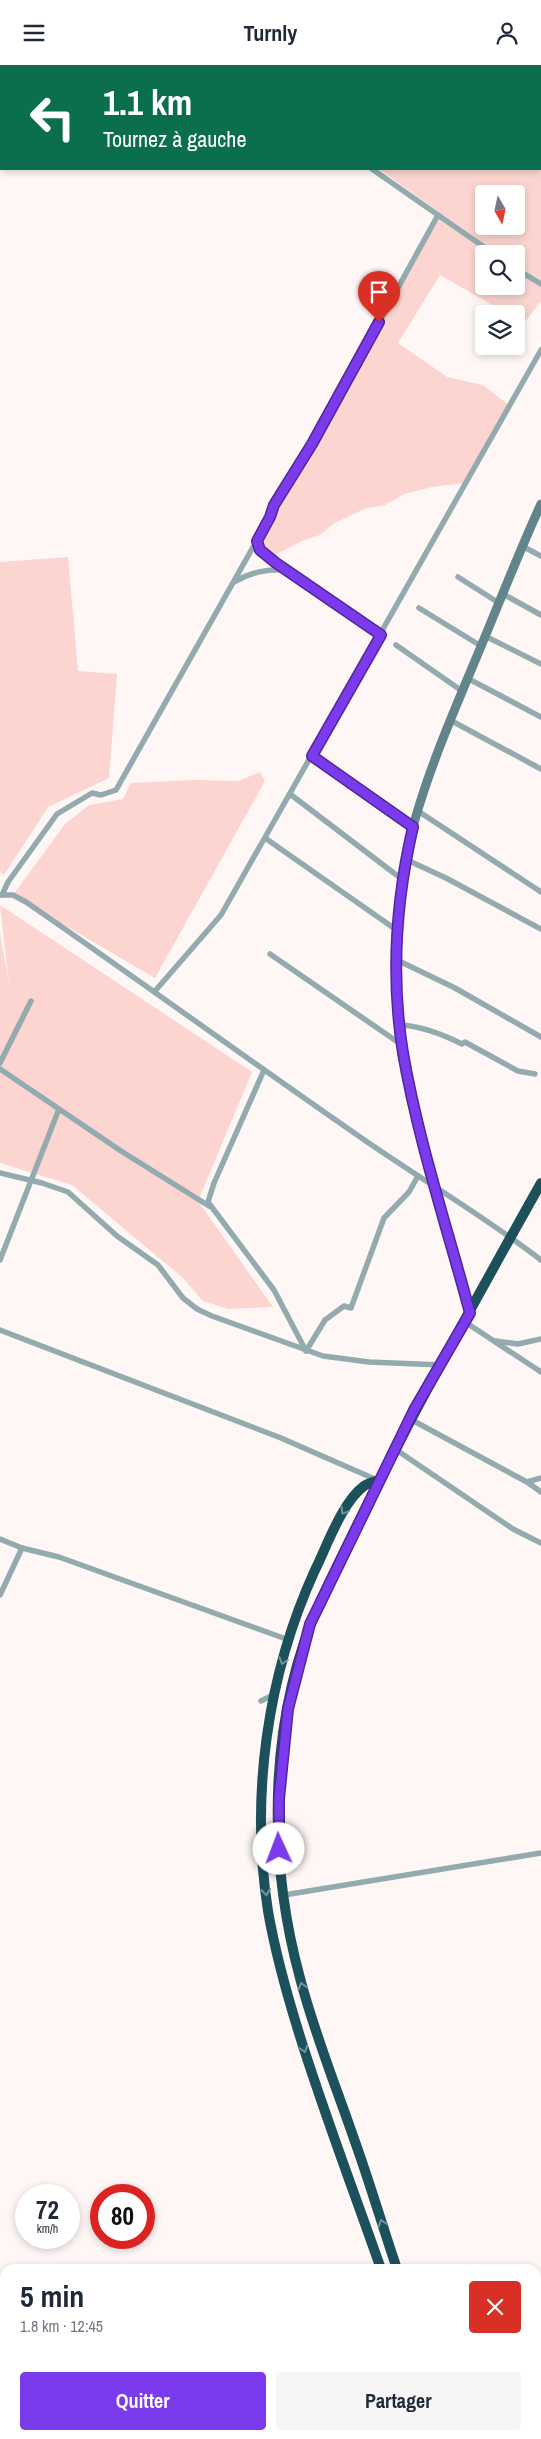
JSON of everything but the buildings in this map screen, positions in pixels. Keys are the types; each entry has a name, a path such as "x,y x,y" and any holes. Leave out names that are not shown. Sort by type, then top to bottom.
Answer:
{"highway":[{"path":"396,2264 310,2013 290,1937 284,1895 278,1824 281,1765 288,1709 300,1656 320,1600 410,1419 442,1365 541,1183"},
{"path":"379,1480 364,1486 341,1517 312,1576 289,1641 273,1695 264,1763 261,1817 268,1910 293,2015 379,2264"}],"street":[{"path":"373,170 481,245"},
{"path":"438,215 312,444 274,505 270,517 257,541 116,790 101,795 92,793 57,814 8,882 1,895 13,895 26,902 155,991 264,1070 418,1176 511,1237 541,1260"},
{"path":"525,274 541,284"},
{"path":"155,991 221,915 541,350"},
{"path":"541,505 522,546 450,720 418,811 405,859 397,960 402,1045 415,1105 468,1317 494,1340 541,1372"},
{"path":"257,541 260,550 381,635"},
{"path":"522,546 541,556"},
{"path":"232,583 248,574 266,569 287,570"},
{"path":"458,577 501,599 541,615"},
{"path":"419,608 481,646"},
{"path":"485,637 541,664"},
{"path":"396,645 462,691"},
{"path":"467,679 541,717"},
{"path":"450,720 541,769"},
{"path":"312,756 413,827"},
{"path":"290,794 403,881"},
{"path":"418,811 541,892"},
{"path":"265,838 398,931"},
{"path":"405,859 446,878 541,929"},
{"path":"270,954 402,1045"},
{"path":"397,960 454,987 541,1037"},
{"path":"0,1063 30,1001"},
{"path":"400,1025 414,1026 437,1032 462,1044 465,1042 518,1071 535,1073"},
{"path":"0,1069 209,1206 246,1251 274,1290 306,1351"},
{"path":"209,1206 208,1196 264,1070"},
{"path":"0,1260 59,1109"},
{"path":"0,1173 68,1192 117,1236 158,1265 183,1298 197,1309 306,1351 340,1359 442,1365"},
{"path":"306,1351 325,1319 344,1306 351,1308 384,1218 408,1192 418,1176"},
{"path":"0,1330 281,1438 379,1480"},
{"path":"494,1340 518,1344 541,1339"},
{"path":"410,1419 541,1492"},
{"path":"395,1449 513,1529 541,1543"},
{"path":"527,1483 541,1478"},
{"path":"0,1539 22,1548 59,1557 289,1641"},
{"path":"0,1595 22,1548"},
{"path":"261,1701 273,1695"},
{"path":"284,1895 541,1853"}],"shaded area":[{"path":"380,170 541,170 541,301 525,322 525,305 492,305 440,275 398,343 447,377 483,385 510,406 465,483 432,487 404,494 385,505 364,509 333,524 320,535 302,541 269,558 260,550 257,540 438,215 483,245 475,245 475,295 525,295 525,245 485,245"},
{"path":"68,557 78,671 117,674 109,778 48,807 4,875 0,872 0,562"},
{"path":"260,772 265,781 155,978 13,895 65,824 89,805 123,799 131,783 195,780 238,781"},
{"path":"0,905 252,1072 198,1201 273,1307 228,1309 203,1301 183,1278 72,1185 0,1163 0,933 9,984"}],"route":[{"path":"279,1849 279,1799 288,1709 300,1656 310,1624 331,1577 414,1410 442,1365 470,1313 424,1141 403,1053 397,986 398,931 405,859 413,827 312,756 381,635 317,589 276,563 260,550 257,541 274,509 274,505 312,444 379,322"}]}
